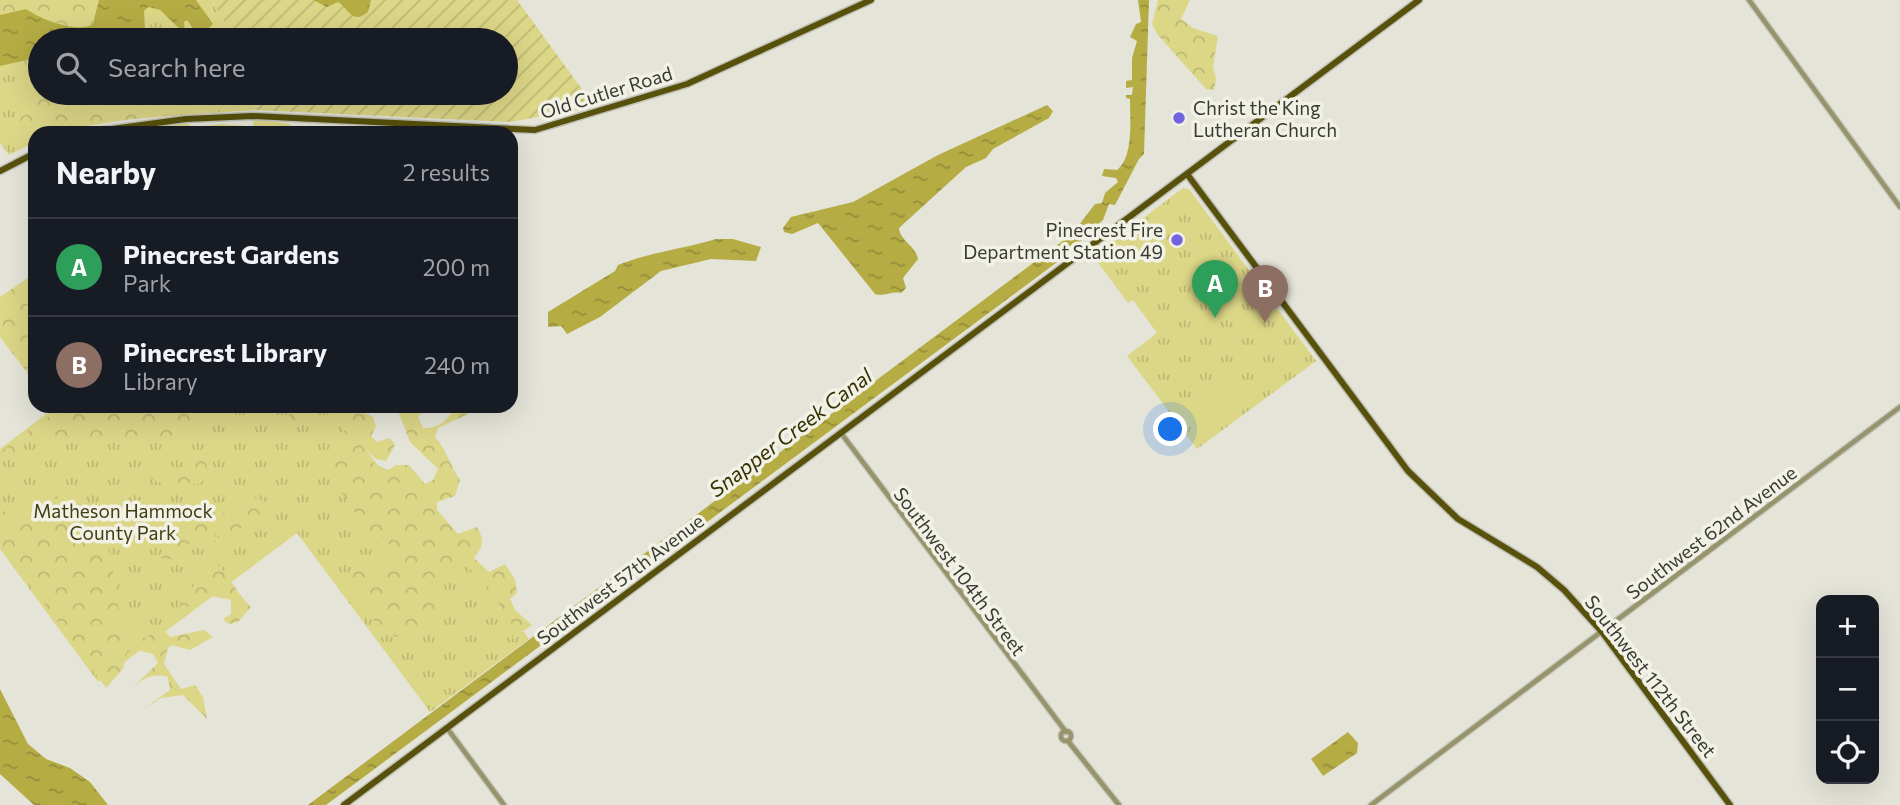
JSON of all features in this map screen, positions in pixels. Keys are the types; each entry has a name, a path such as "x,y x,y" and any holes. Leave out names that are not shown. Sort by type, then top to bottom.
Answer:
{"main road":[{"name":"Old Cutler Road","path":"518,129 535,130 687,84 871,0"},
{"name":"Southwest 57th Avenue","path":"344,805 1419,0"},
{"name":"Old Cutler Road","path":"134,126 238,116 450,126"},
{"path":"0,171 28,157"},
{"name":"Southwest 112th Street","path":"1187,174 1408,471 1458,519 1548,576 1602,632 1730,805"}],"street":[{"path":"1749,0 1900,207"},
{"name":"Southwest 62nd Avenue","path":"1371,805 1900,407"},
{"name":"Southwest 104th Street","path":"841,433 1119,805"},
{"path":"447,728 504,805"}],"green space":[{"path":"0,0 211,0 228,28 28,28 28,105 254,105 255,110 100,121 73,126 28,126 28,146 9,155 0,143"},
{"path":"0,0 99,0 93,24 78,27 50,20 26,9 0,15"},
{"path":"211,0 517,0 595,107 510,122 255,110 254,105 518,105 518,28 228,28"},
{"path":"1158,0 1190,0 1181,19 1193,28 1218,36 1213,67 1216,79 1214,90 1206,89 1157,34 1152,24"},
{"path":"28,92 28,105 250,107 87,126 28,126 28,147 16,126 15,98"},
{"path":"259,119 290,126 253,126 254,121"},
{"path":"186,122 190,126 157,126"},
{"path":"221,124 247,126 205,126"},
{"path":"1183,188 1189,189 1316,361 1197,449 1127,356 1157,333 1133,300 1128,303 1093,256"},
{"path":"28,278 28,374 0,337 0,297"},
{"path":"1235,373 1254,400 1205,436 1186,409"},
{"name":"Matheson Hammock County Park","path":"47,413 338,413 403,498 438,515 529,639 430,712 297,533 98,682 0,549 0,449"},
{"path":"210,413 192,430 143,444 106,440 76,442 35,432 22,447 0,462 0,452 52,414"},
{"path":"288,413 311,413 292,425"},
{"path":"330,413 365,413 373,417 376,426 371,436 377,442 390,438 395,445 386,461 376,459 361,445 373,463 388,470 396,465 409,465 425,484 433,480 438,469 410,442 399,413 421,413 418,417 423,428 434,427 451,413 470,413 438,428 435,437 460,480 455,496 437,502 437,510 458,534 477,527 482,543 474,558 489,572 505,564 515,579 517,593 510,599 515,610 532,625 512,639 515,629 488,588 471,570 451,562 437,589 446,605 438,622 396,637 376,624 346,578 360,559 378,567 392,561 388,539 366,529 336,484 332,462 344,457 353,443"},
{"path":"195,454 206,463 209,476 199,484 157,482 146,475 148,462 162,468 191,468"},
{"path":"48,495 60,497 68,513 110,552 118,606 127,627 145,638 162,627 170,637 204,630 213,637 190,650 172,645 168,648 164,664 181,689 195,685 203,697 207,719 183,695 161,698 142,710 170,690 168,677 150,677 127,693 158,663 153,654 134,649 127,653 123,669 106,688 0,544 0,509 14,517"},
{"path":"256,498 268,503 267,510 243,525 232,540 224,542 214,530 216,541 205,546 192,541 168,561 159,556 189,524 208,517 207,512 234,514 245,503"},
{"path":"213,561 224,571 251,607 238,622 229,624 223,619 231,614 231,600 207,595 178,613 188,592"}],"water":[{"path":"99,0 196,0 213,24 209,28 193,28 187,20 184,22 184,28 179,28 160,10 148,7 144,11 145,28 28,28 28,60 0,66 0,15 26,9 59,24 86,27 93,24"},
{"path":"313,0 371,0 368,12 358,17 338,2 327,7"},
{"path":"1138,0 1149,0 1144,154 1115,205 1109,204 1103,220 1064,257 326,805 308,805 1072,234 1095,204 1102,203 1105,193 1118,182 1116,178 1102,176 1104,169 1117,170 1129,147 1130,99 1126,98 1126,95 1132,95 1133,87 1126,88 1126,81 1132,80 1132,58 1137,41 1130,37 1136,24 1141,22"},
{"path":"1047,105 1053,111 1049,118 993,149 986,158 966,167 899,228 918,259 903,278 906,288 901,293 875,294 818,223 792,234 784,232 783,228 791,217 853,202 938,155"},
{"path":"716,239 733,239 761,247 756,261 711,259 661,271 600,317 567,334 561,326 548,327 548,312 615,271 618,265"},
{"path":"0,689 28,744 46,759 70,768 90,782 108,805 34,805 0,774"},
{"path":"1348,732 1358,743 1357,753 1323,776 1311,759"}],"place":[{"name":"Christ the King Lutheran Church","path":"1179,118"},
{"name":"Pinecrest Fire Department Station 49","path":"1177,240"},
{"name":"Pinecrest Gardens","path":"1215,318"},
{"name":"Pinecrest Library","path":"1265,323"}],"water label":[{"name":"Snapper Creek Canal","path":"790,432"}]}
